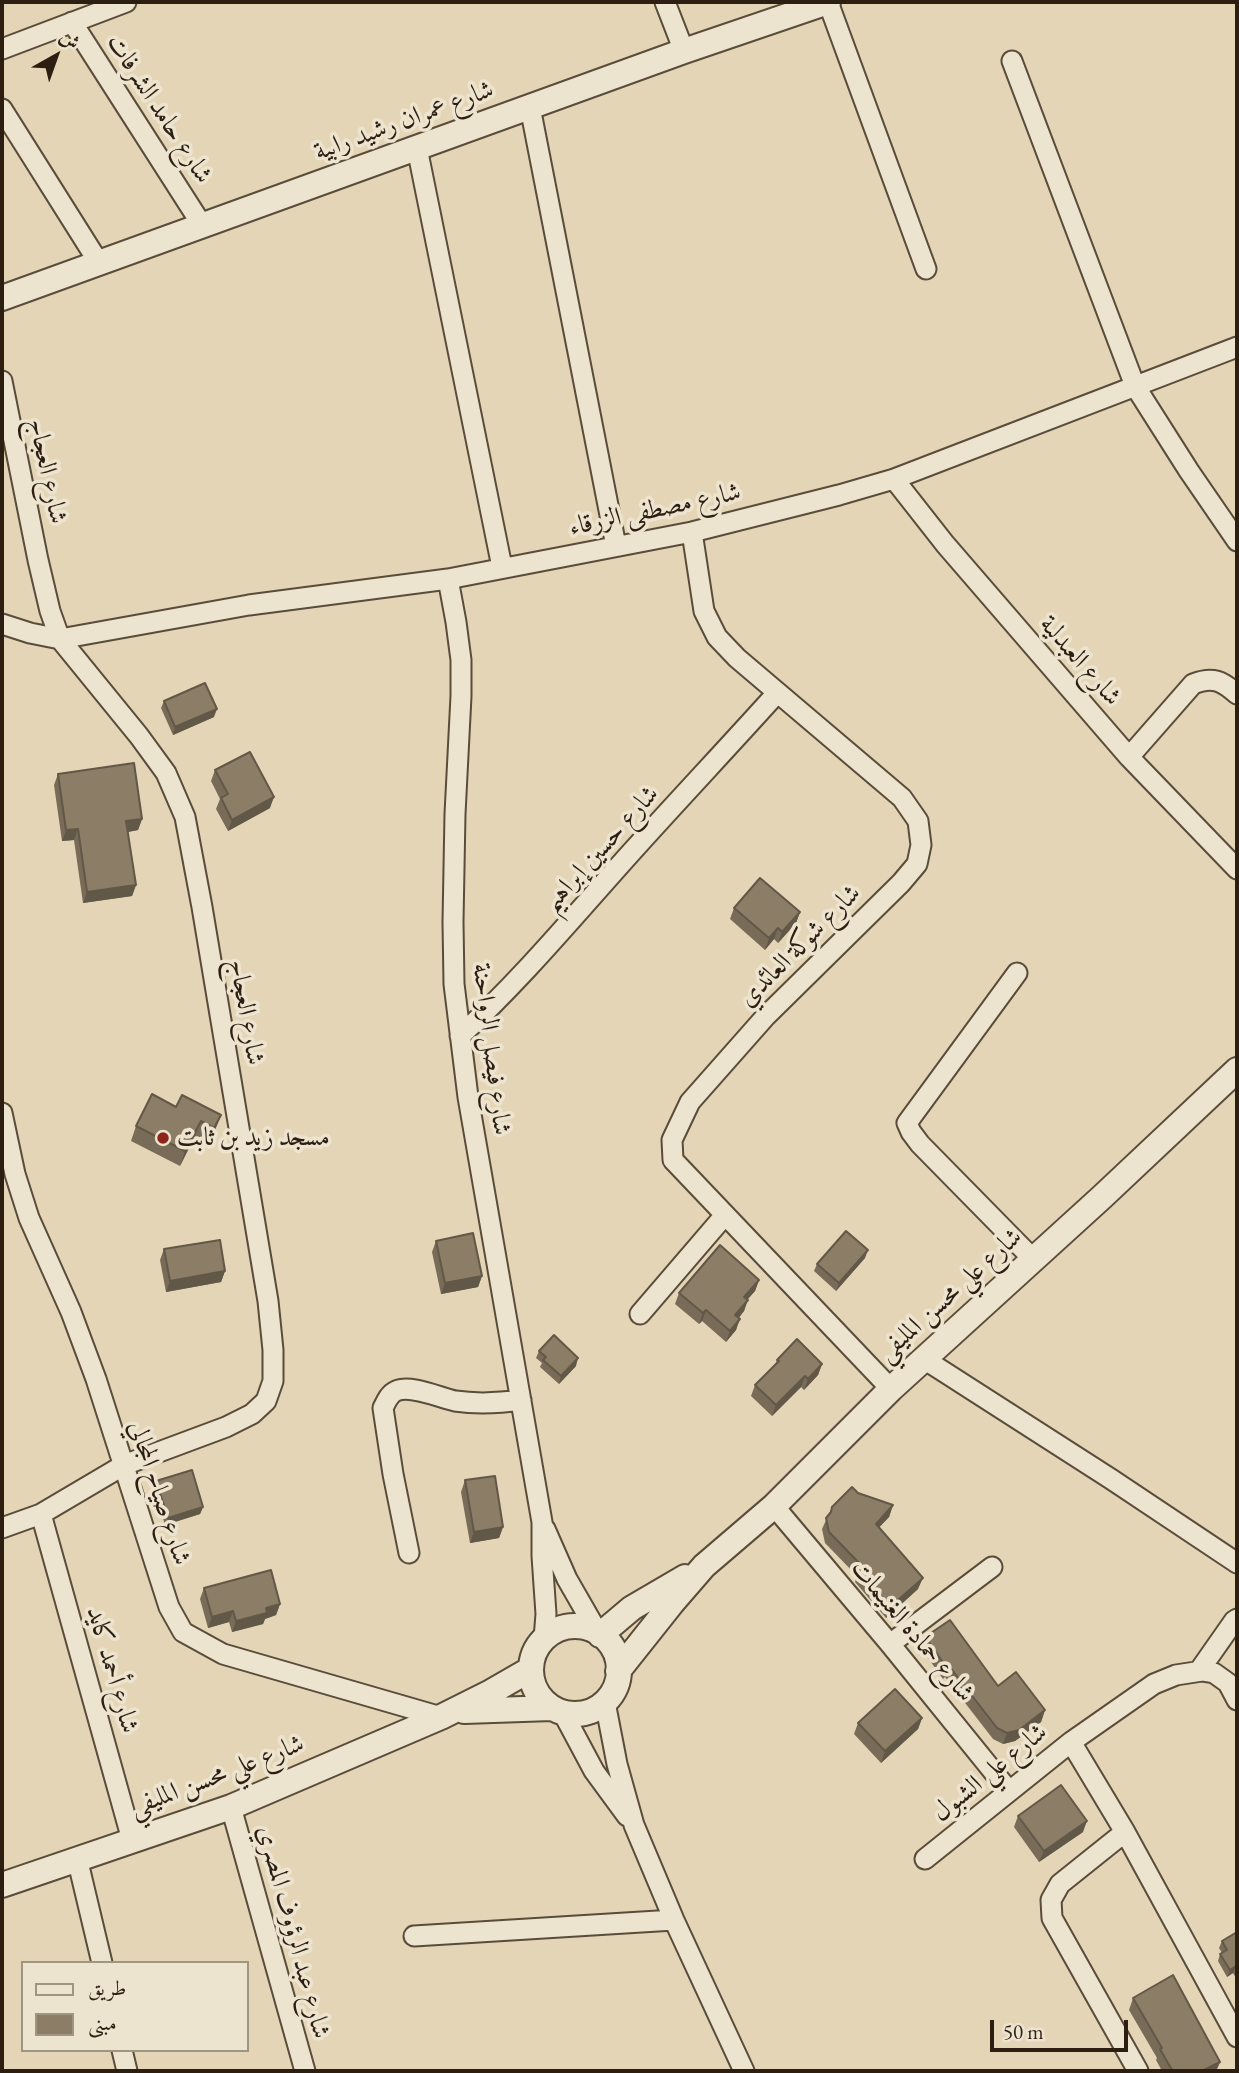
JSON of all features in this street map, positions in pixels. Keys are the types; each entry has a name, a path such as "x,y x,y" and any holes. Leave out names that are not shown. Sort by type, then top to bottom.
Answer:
{"street":[{"path":"2,49 126,2"},
{"path":"665,2 684,51"},
{"path":"828,2 926,269"},
{"name":"شارع عمران رشيد رابية","path":"2,298 684,51 828,2"},
{"name":"شارع حامد الشرفات","path":"72,22 202,225"},
{"path":"1012,61 1135,386 1237,541"},
{"path":"530,107 615,546"},
{"path":"2,109 99,263"},
{"path":"417,148 502,567"},
{"name":"شارع مصطفى الزرقاء","path":"60,639 248,605 448,579 692,532 894,479 1237,347"},
{"name":"شارع العجاج","path":"2,381 38,559 50,611 60,639 166,773 185,817 268,1301 273,1350 273,1381 266,1401 252,1414 226,1427 124,1465 41,1514 2,1528"},
{"name":"شارع العبدلية","path":"894,479 945,544 1129,757 1237,869"},
{"name":"شارع شوكة العائدي","path":"692,532 704,611 717,637 777,693 902,798 918,821 921,845 917,864 901,883 766,1016 690,1102 672,1140 673,1160 891,1389"},
{"name":"شارع فيصل الرواحنة","path":"448,579 461,660 455,814 454,984 468,1097 542,1522 546,1614 544,1639"},
{"path":"2,624 60,639"},
{"path":"1129,757 1193,684 1205,679 1224,683 1237,694"},
{"name":"شارع حسين إبراهيم","path":"460,1036 557,937 777,693"},
{"path":"1017,974 907,1123 920,1144 1033,1259"},
{"name":"شارع علي محسن المليفي","path":"618,1671 704,1566 774,1506 891,1389 1237,1070"},
{"name":"شارع صياح المجالي","path":"2,1113 15,1174 29,1218 71,1312 96,1379 169,1607 183,1632 223,1654 445,1715"},
{"path":"640,1314 725,1214"},
{"path":"924,1359 1237,1563"},
{"path":"409,1553 383,1408 387,1399 396,1391 407,1389 457,1401 503,1403 521,1400"},
{"name":"شارع حمادة الغنيمات","path":"774,1506 1009,1791"},
{"name":"شارع أحمد كايد","path":"41,1514 132,1840"},
{"name":"شارع فيصل الرواحنة","path":"542,1522 567,1579 599,1634"},
{"name":"شارع علي محسن المليفي","path":"599,1634 632,1608 704,1566"},
{"path":"890,1644 992,1567"},
{"path":"1199,1671 1237,1619"},
{"path":"558,1710 574,1714 585,1713 605,1702 612,1693 618,1671 614,1651 599,1634 576,1627 553,1632 537,1648 531,1669 532,1681 536,1692 558,1710 594,1771 634,1825"},
{"name":"شارع علي محسن المليفي","path":"2,1885 231,1807 445,1715 531,1669"},
{"path":"1071,1742 1154,1684 1176,1675 1199,1671 1214,1673 1228,1683 1237,1700"},
{"path":"605,1702 617,1764 634,1825 674,1920 744,2071"},
{"name":"شارع علي محسن المليفي","path":"445,1715 558,1710"},
{"name":"شارع علي الشبول","path":"925,1859 1071,1742 1125,1832 1237,2037"},
{"name":"شارع عبد الرؤوف المصري","path":"231,1807 305,2071"},
{"path":"1125,1832 1060,1884 1051,1900 1052,1918 1138,2071"},
{"path":"77,1858 102,1961"},
{"path":"414,1936 674,1920"},
{"path":"122,2052 127,2071"}],"building":[{"path":"205,683 217,709 175,727 164,701"},
{"path":"250,752 274,797 232,820 221,798 228,794 215,770"},
{"path":"134,763 142,819 126,821 136,885 87,892 78,829 66,830 58,774"},
{"path":"760,878 800,912 782,932 778,928 769,938 734,908"},
{"path":"152,1094 176,1107 182,1095 221,1115 214,1128 201,1121 185,1151 136,1126"},
{"path":"846,1231 868,1250 839,1283 817,1264"},
{"path":"473,1233 482,1276 445,1283 436,1241"},
{"path":"220,1240 225,1271 170,1281 164,1249"},
{"path":"720,1245 759,1280 744,1297 748,1300 735,1315 740,1319 730,1331 706,1310 703,1313 679,1293"},
{"path":"554,1335 578,1358 561,1376 543,1360 546,1357 539,1351"},
{"path":"797,1339 822,1364 808,1379 805,1376 776,1405 755,1385"},
{"path":"192,1470 203,1507 168,1518 156,1481"},
{"path":"495,1476 503,1527 474,1532 465,1480"},
{"path":"852,1487 858,1493 893,1505 876,1524 923,1578 890,1607 859,1571 863,1567 829,1532 826,1518 832,1507"},
{"path":"271,1570 280,1604 266,1608 267,1613 236,1621 233,1611 212,1617 204,1588"},
{"path":"950,1620 998,1686 1016,1672 1045,1710 1019,1730 1007,1733 997,1728 925,1637"},
{"path":"895,1689 922,1718 885,1751 858,1723"},
{"path":"1061,1785 1087,1821 1044,1851 1018,1816"},
{"path":"1237,1932 1237,1968 1236,1966 1230,1970 1220,1954 1227,1950 1222,1941"},
{"path":"1173,1975 1220,2062 1202,2071 1172,2070 1133,1998"}],"place":[{"name":"مسجد زيد بن ثابت","path":"163,1138"}]}
